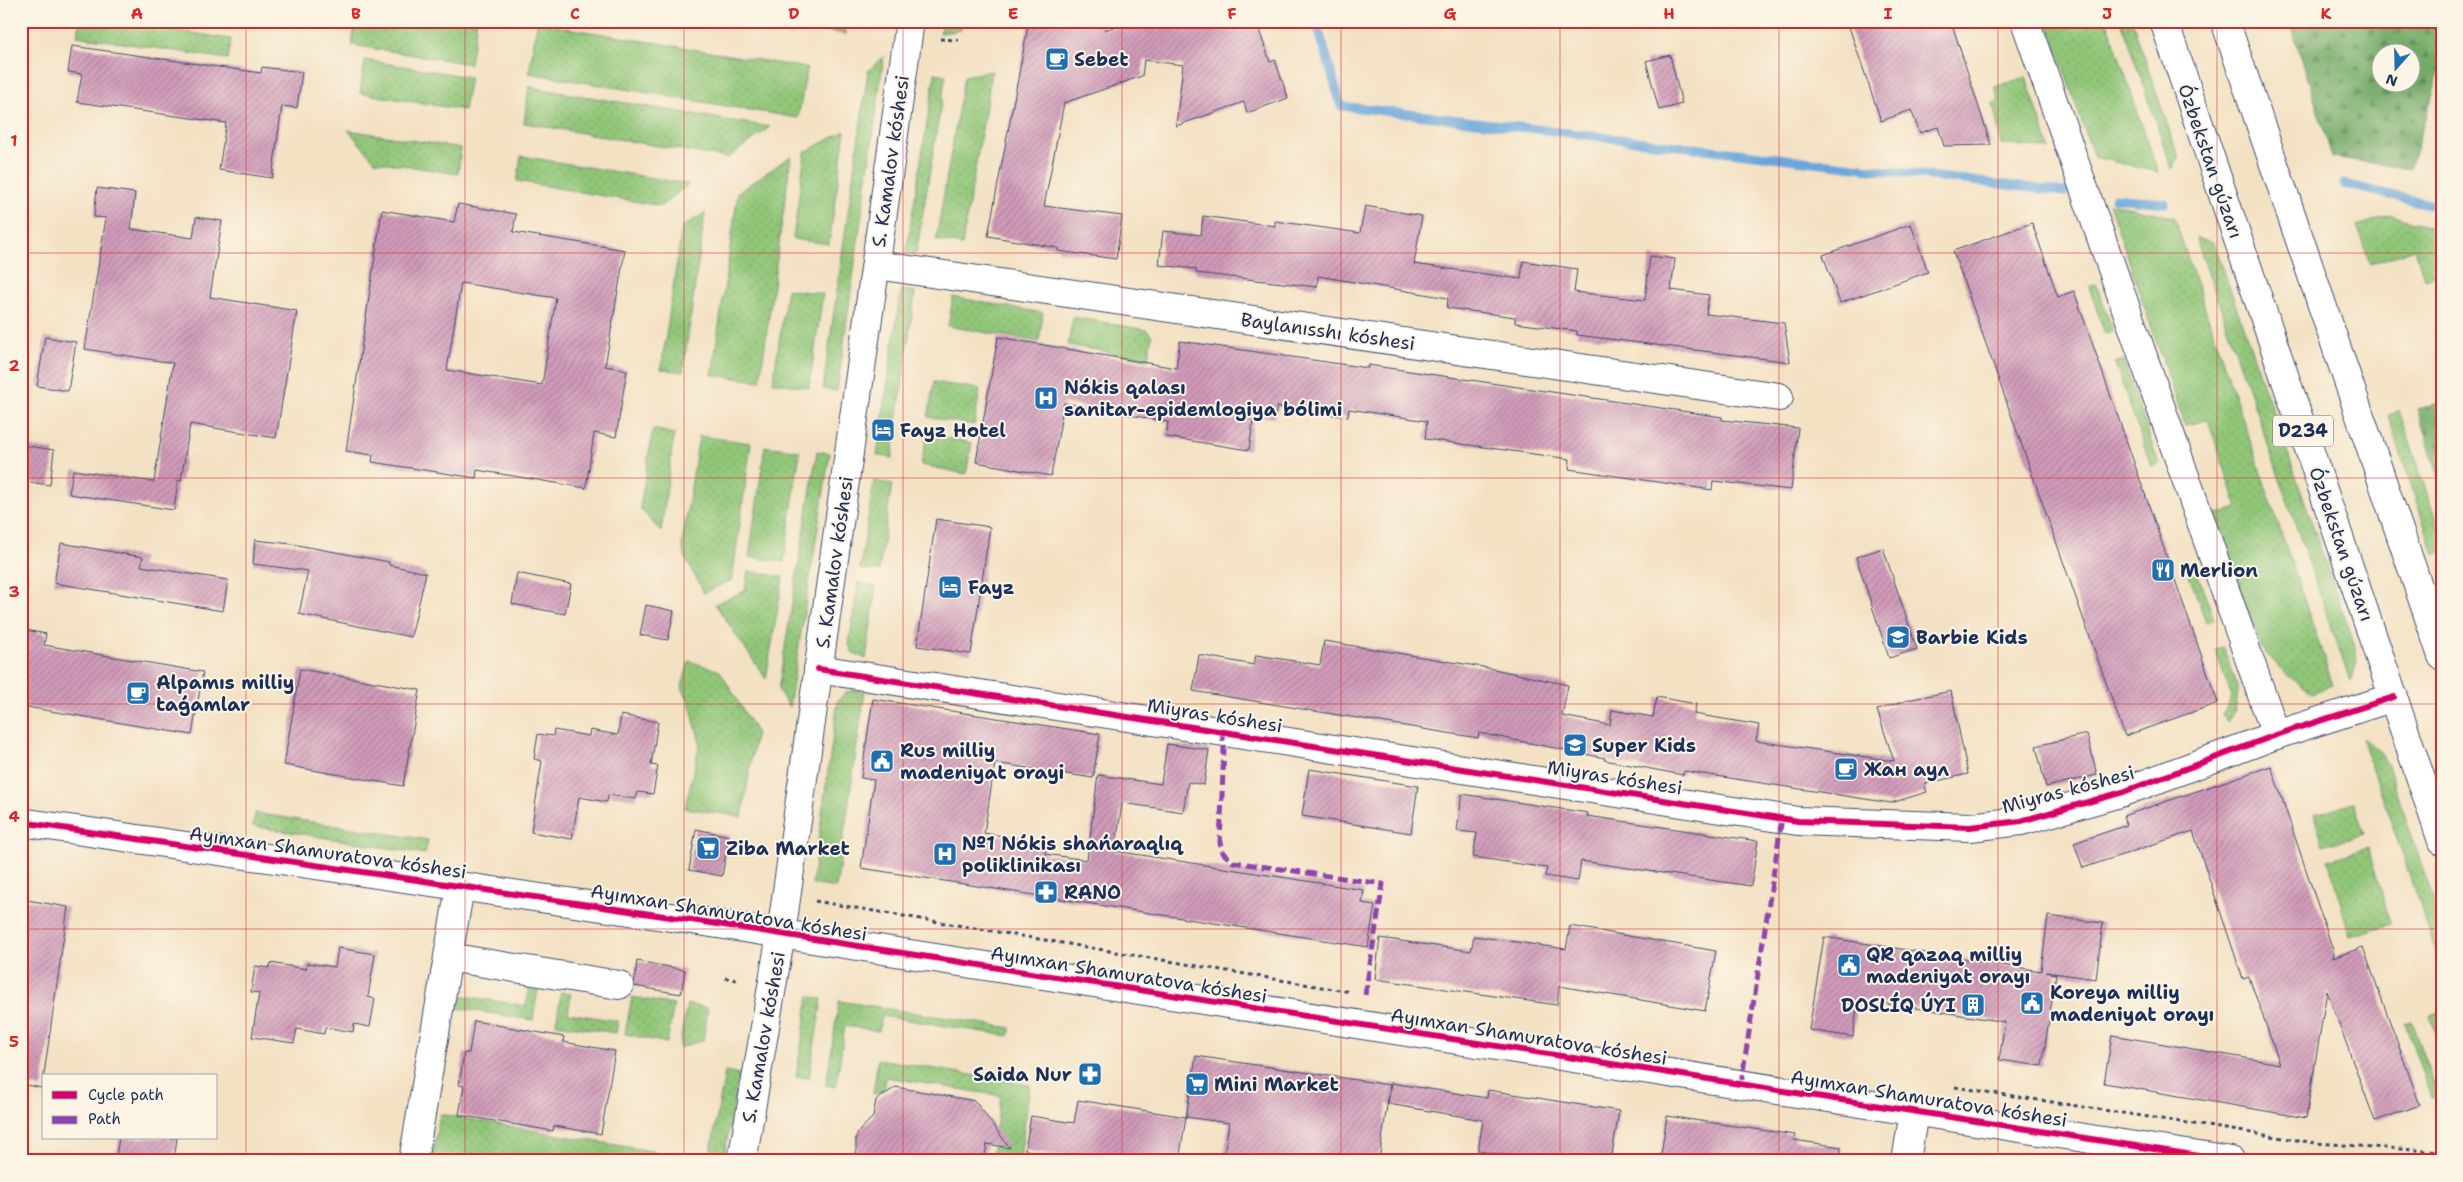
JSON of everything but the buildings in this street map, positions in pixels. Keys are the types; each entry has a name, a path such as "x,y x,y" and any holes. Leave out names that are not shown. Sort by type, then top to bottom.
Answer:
{"street":[{"name":"S. Kamalov kóshesi","path":"742,1161 781,934 910,21"},
{"path":"2025,21 2276,735"},
{"name":"Ózbekstan gúzarı","path":"2164,21 2442,840"},
{"name":"D234","path":"2225,21 2442,656"},
{"name":"Baylanısshı kóshesi","path":"876,265 1780,397"},
{"name":"Miyras kóshesi","path":"818,669 1782,818 1871,824 1970,827 2021,821 2123,792 2276,735 2394,697"},
{"name":"Ayımxan Shamuratova kóshesi","path":"21,822 781,934 2231,1161"},
{"path":"413,1161 460,887"},
{"path":"448,957 620,985"},
{"path":"1906,1161 1914,1112"}],"path":[{"path":"940,39 959,40"},
{"path":"807,900 1355,993"},
{"path":"725,978 738,980"},
{"path":"1947,1086 2316,1143 2442,1152"}],"green space":[{"path":"79,21 114,21 231,39 228,59 77,36"},
{"path":"355,21 477,21 470,64 352,45"},
{"path":"752,21 848,21 846,34"},
{"path":"942,21 962,21 961,30 940,33"},
{"path":"2047,21 2107,21 2158,172 2094,157"},
{"path":"2121,21 2132,21 2179,159 2172,169"},
{"path":"2290,21 2442,21 2442,64 2410,169 2332,157"},
{"path":"537,23 807,68 798,118 529,73"},
{"path":"884,56 837,391 823,389 868,71"},
{"path":"365,60 470,77 464,110 360,93"},
{"path":"992,71 962,245 936,240 964,76"},
{"path":"935,73 946,75 916,254 906,253"},
{"path":"2026,77 2050,149 2001,144 1993,103 1999,101 1994,87"},
{"path":"529,87 770,127 728,158 524,123"},
{"path":"348,130 461,148 458,174 375,161"},
{"path":"845,131 829,244 793,239 805,152"},
{"path":"521,156 689,184 661,206 517,181"},
{"path":"791,156 760,381 712,375 738,192"},
{"path":"2109,203 2174,217 2333,685 2312,693 2287,675 2260,647 2215,514 2238,508 2208,420 2185,425"},
{"path":"705,213 683,372 661,369 682,227"},
{"path":"2391,215 2442,231 2442,274 2424,279 2415,249 2370,264 2357,226"},
{"path":"2196,238 2214,243 2355,646 2357,663 2350,681"},
{"path":"2096,284 2113,331 2105,334 2089,287"},
{"path":"787,289 823,294 809,388 773,382"},
{"path":"901,289 915,292 892,458 877,455"},
{"path":"953,297 1043,313 1039,342 948,326"},
{"path":"1073,317 1147,330 1152,336 1148,359 1068,345"},
{"path":"2123,360 2159,464 2151,466 2115,363"},
{"path":"934,382 980,389 974,425 928,417"},
{"path":"2442,402 2442,487 2417,409"},
{"path":"2399,410 2442,538 2442,552 2434,554 2388,416"},
{"path":"653,429 674,434 661,532 640,508"},
{"path":"927,434 972,443 966,474 921,465"},
{"path":"699,436 751,443 732,580 704,593 685,558 682,545"},
{"path":"765,446 800,451 784,562 749,557"},
{"path":"817,451 830,453 789,707 778,690"},
{"path":"874,481 892,484 879,571 860,569"},
{"path":"748,571 783,577 766,679 715,604 745,591"},
{"path":"2197,572 2214,619 2206,622 2189,575"},
{"path":"858,583 876,587 866,659 852,652 849,644"},
{"path":"2223,647 2234,676 2237,694 2237,703 2228,722 2222,716 2232,697 2215,649"},
{"path":"689,661 720,671 756,732 742,817 685,808 700,743 689,701 682,687"},
{"path":"853,690 865,692 836,888 812,884 838,700 845,693"},
{"path":"2362,738 2380,751 2388,766 2442,925 2442,969"},
{"path":"2354,803 2364,834 2323,846 2314,814"},
{"path":"255,813 428,840 425,854 253,826"},
{"path":"2368,848 2391,924 2350,936 2328,860"},
{"path":"529,987 538,989 533,1020 451,1007 453,994 526,1006"},
{"path":"561,992 571,994 568,1013 618,1021 616,1033 556,1024"},
{"path":"809,996 822,999 809,1078 796,1077"},
{"path":"632,997 674,1005 667,1043 625,1034"},
{"path":"839,1001 1011,1028 1009,1036 882,1016 879,1031 845,1026 836,1087 826,1085"},
{"path":"687,1004 708,1008 703,1040 679,1048"},
{"path":"2439,1012 2442,1021 2442,1050 2430,1015"},
{"path":"2411,1021 2438,1096 2431,1098 2405,1023"},
{"path":"878,1059 1030,1085 1020,1158 992,1154 1001,1096 886,1077 884,1091 873,1094"},
{"path":"725,1072 739,1075 723,1161 709,1161"},
{"path":"440,1114 656,1152 655,1161 461,1161 432,1156"}],"waterway":[{"path":"1316,21 1341,106 2065,192"},
{"path":"2344,184 2442,207"},
{"path":"2115,198 2165,203"}],"marked path":[{"path":"1222,731 1224,747 1220,843 1223,853 1233,862 1383,884 1365,995"},
{"path":"1741,1084 1782,818"}],"cycle path":[{"path":"818,669 1798,821 1970,827 2021,821 2123,792 2276,735 2394,697"},
{"path":"21,822 705,922 2231,1161"}],"place":[{"name":"Sebet","path":"1057,59"},
{"name":"Nókis qalası sanitar-epidemlogiya bólimi","path":"1046,398"},
{"name":"Fayz Hotel","path":"883,430"},
{"name":"Merlion","path":"2163,570"},
{"name":"Fayz","path":"950,587"},
{"name":"Barbie Kids","path":"1898,637"},
{"name":"Alpamıs milliy taǵamlar","path":"138,693"},
{"name":"Super Kids","path":"1575,745"},
{"name":"Rus milliy madeniyat orayi","path":"882,761"},
{"name":"Жан аул","path":"1846,769"},
{"name":"Ziba Market","path":"708,848"},
{"name":"№1 Nókis shańaraqlıq poliklinikası","path":"945,854"},
{"name":"RANO","path":"1046,892"},
{"name":"QR qazaq milliy madeniyat orayı","path":"1849,965"},
{"name":"Koreya milliy madeniyat orayı","path":"2032,1003"},
{"name":"DOSLÍQ ÚYI","path":"1973,1005"},
{"name":"Saida Nur","path":"1090,1074"},
{"name":"Mini Market","path":"1197,1084"}]}
